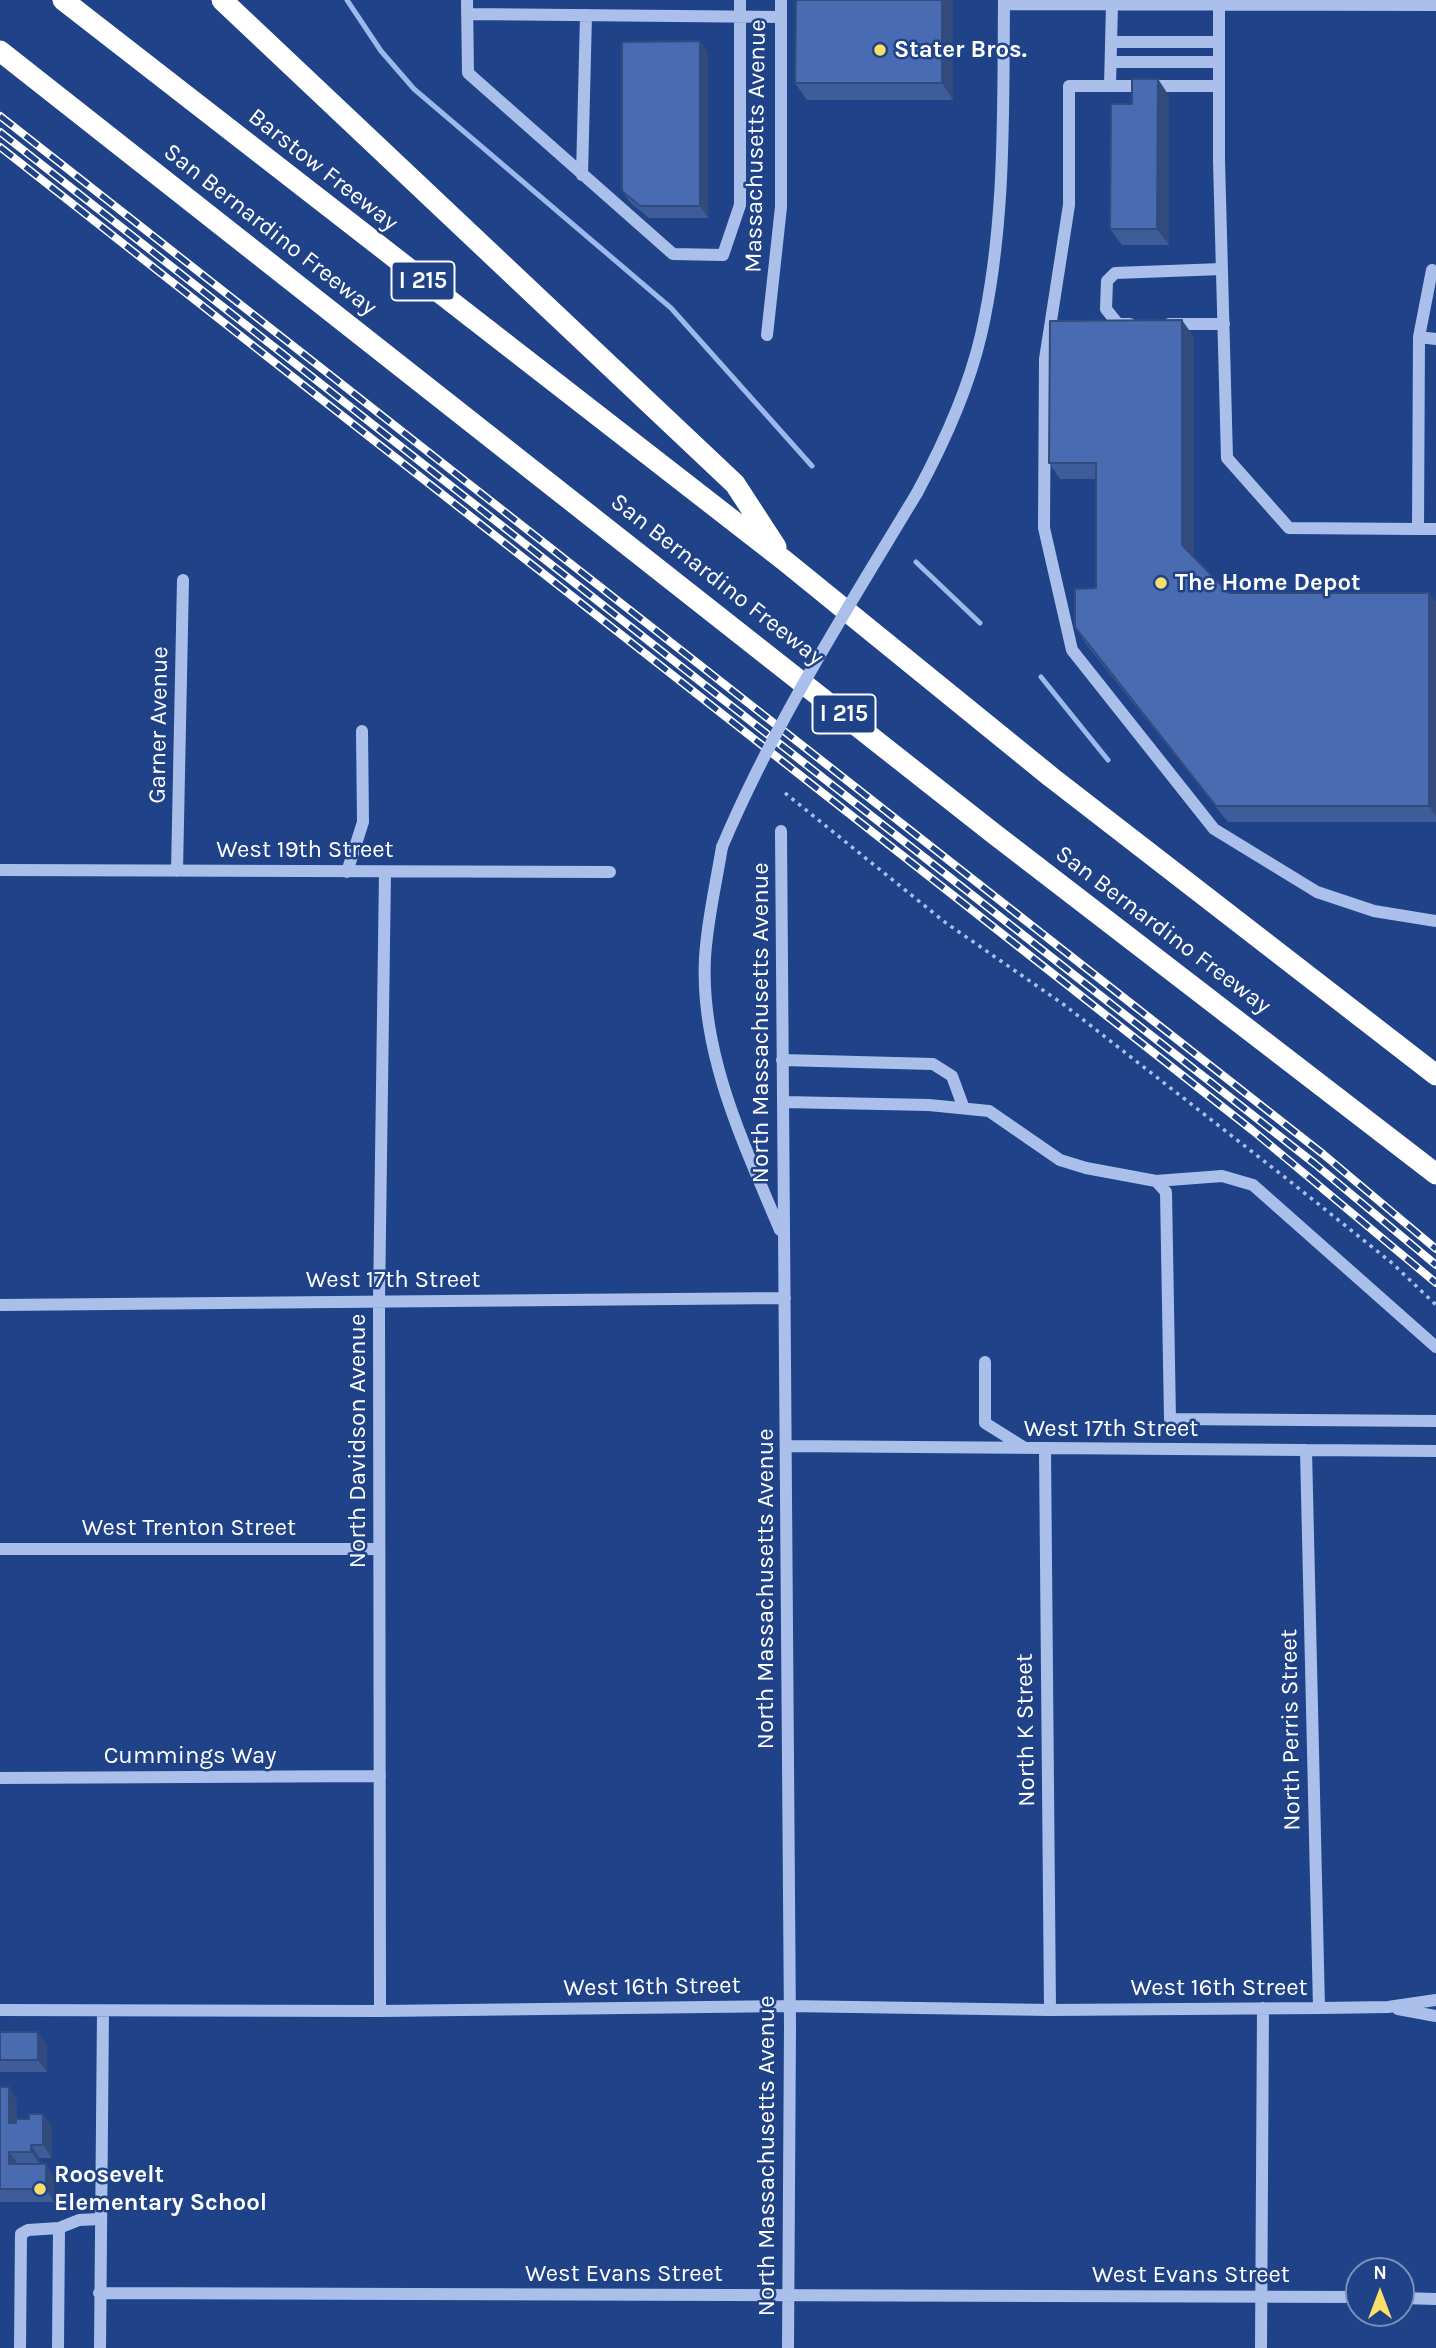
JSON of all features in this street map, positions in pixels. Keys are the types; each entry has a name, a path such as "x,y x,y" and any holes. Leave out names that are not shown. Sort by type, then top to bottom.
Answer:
{"highway":[{"name":"Barstow Freeway","path":"63,0 785,561"},
{"path":"222,0 735,484 785,561"},
{"name":"San Bernardino Freeway","path":"0,51 993,833 1436,1174"},
{"name":"San Bernardino Freeway","path":"785,561 1062,785 1436,1075"}],"street":[{"path":"467,0 468,73 673,254 723,255 740,205 740,0"},
{"name":"Massachusetts Avenue","path":"767,335 781,207 781,0"},
{"path":"783,1237 726,1099 713,1047 705,961 722,847 750,780 781,720 917,493 942,447 964,391 981,335 1000,188 1004,2 1434,4"},
{"path":"1110,86 1112,4"},
{"path":"1219,5 1217,62 1227,458 1289,528 1436,529"},
{"path":"467,14 781,17"},
{"path":"582,175 586,15"},
{"path":"1111,42 1217,42"},
{"path":"1111,62 1217,62"},
{"path":"1218,86 1069,86 1069,205 1058,324 1045,359 1044,528 1072,650 1214,829 1317,892 1374,911 1436,921"},
{"path":"1118,324 1106,309 1107,281 1115,273 1222,269"},
{"path":"1418,529 1419,337 1432,270"},
{"path":"1099,324 1146,324"},
{"path":"1160,324 1224,324"},
{"path":"1419,337 1436,339"},
{"name":"Garner Avenue","path":"177,871 183,580"},
{"path":"347,872 363,822 362,731"},
{"name":"North Massachusetts Avenue","path":"781,831 789,2006 788,2348"},
{"name":"West 19th Street","path":"0,870 610,872"},
{"name":"North Davidson Avenue","path":"380,2011 379,1301 385,872"},
{"path":"782,1060 933,1064 953,1076 962,1106"},
{"path":"783,1102 962,1106 989,1111 1060,1160 1086,1168 1156,1181 1222,1176 1253,1185 1436,1347"},
{"path":"1156,1181 1166,1192 1170,1419 1436,1421"},
{"name":"West 17th Street","path":"0,1305 785,1298"},
{"path":"985,1362 985,1423 1027,1449"},
{"name":"West 17th Street","path":"786,1446 1436,1451"},
{"name":"North K Street","path":"1045,1450 1050,2010"},
{"name":"North Perris Street","path":"1306,1450 1319,2008"},
{"name":"West Trenton Street","path":"0,1549 379,1549"},
{"name":"Cummings Way","path":"0,1778 380,1776"},
{"name":"West 16th Street","path":"0,2010 380,2011 789,2006 1050,2010 1388,2007 1436,2000"},
{"name":"West 16th Street","path":"1388,2007 1436,2016"},
{"path":"1261,2348 1263,2008"},
{"path":"100,2348 103,2011"},
{"path":"20,2348 21,2234 28,2230 59,2228 79,2220 100,2219"},
{"path":"58,2348 59,2228"},
{"name":"West Evans Street","path":"99,2293 1345,2298"},
{"path":"1415,2298 1436,2298"}],"path":[{"path":"785,793 946,923 1063,1004 1276,1170 1392,1263 1436,1305"}],"building":[{"name":"Stater Bros.","path":"796,0 942,0 942,83 795,83"},
{"path":"700,41 700,206 640,206 622,191 622,42"},
{"path":"1132,79 1158,79 1157,229 1110,229 1111,104 1132,104"},
{"name":"The Home Depot","path":"1182,320 1182,545 1229,593 1429,593 1429,806 1216,806 1075,627 1075,589 1096,588 1096,463 1049,463 1050,321"},
{"path":"0,2032 38,2032 38,2060 0,2060"},
{"path":"0,2087 9,2087 9,2123 16,2123 16,2119 29,2119 29,2114 43,2114 43,2145 31,2145 31,2152 9,2152 9,2164 46,2164 46,2189 0,2189"}],"waterway":[{"path":"347,0 381,51 414,89 671,308 812,466"},
{"path":"916,562 980,623"},
{"path":"1041,677 1108,760"}],"railway":[{"path":"0,116 1323,1154 1436,1249"},
{"path":"0,132 1315,1164 1436,1265"},
{"path":"0,147 1252,1130 1436,1283"}],"place":[{"name":"Stater Bros.","path":"880,50"},
{"name":"The Home Depot","path":"1161,583"},
{"name":"Roosevelt Elementary School","path":"40,2189"}]}
